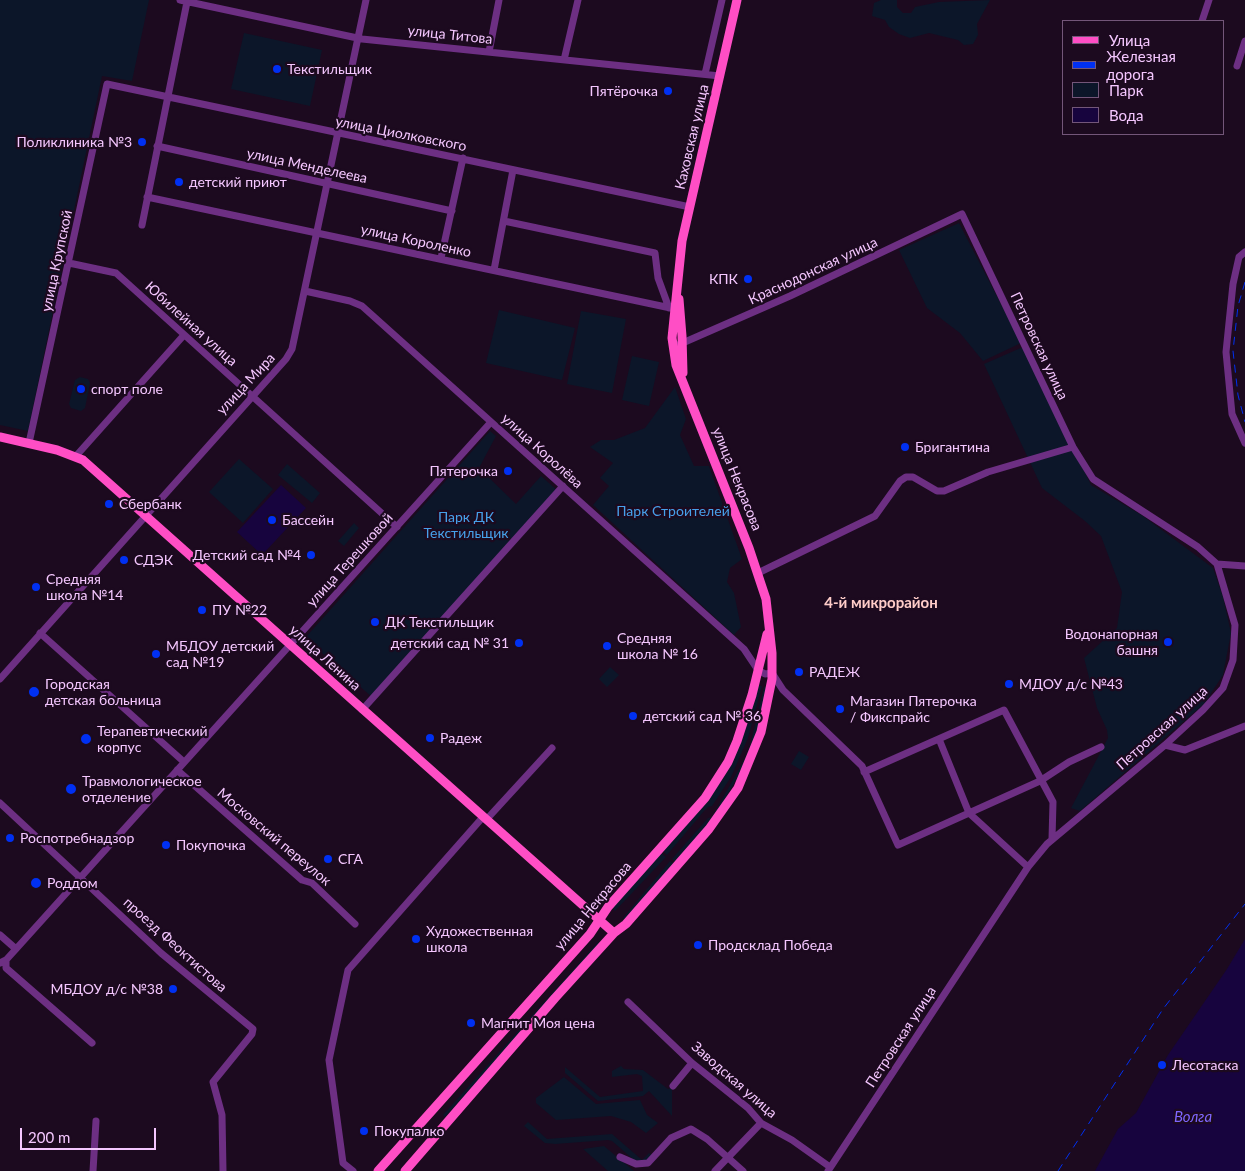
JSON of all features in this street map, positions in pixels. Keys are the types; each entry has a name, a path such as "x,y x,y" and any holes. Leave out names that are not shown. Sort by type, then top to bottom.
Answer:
{"main road":[{"name":"Каховская улица","path":"672,347 674,309 682,241 737,0"},
{"name":"Каховская улица","path":"674,309 682,344 683,381"},
{"name":"улица Некрасова","path":"405,1171 539,1015 614,933 626,924 709,829 738,788 761,732 772,688 772,658 766,599 758,573 683,381 672,347"},
{"name":"улица Ленина","path":"0,437 76,456 145,515 614,933"},
{"name":"улица Некрасова","path":"378,1171 600,921 608,907 688,818 716,782 737,741 762,656 768,624"}],"street":[{"name":"улица Мира","path":"0,679 292,350 366,0"},
{"path":"489,52 499,0"},
{"path":"564,60 578,0"},
{"path":"705,74 722,0"},
{"path":"1202,20 1209,0"},
{"name":"улица Титова","path":"189,1 358,38 720,76"},
{"path":"142,224 156,146 189,1"},
{"path":"1237,66 1245,41"},
{"name":"улица Циолковского","path":"107,84 690,207"},
{"name":"улица Крупской","path":"29,443 107,84"},
{"name":"улица Менделеева","path":"156,146 452,212"},
{"path":"441,258 463,158"},
{"path":"494,270 513,170"},
{"name":"улица Короленко","path":"147,197 674,309"},
{"name":"Краснодонская улица","path":"672,347 790,296 962,214"},
{"name":"Петровская улица","path":"829,1169 1028,867 1052,839 1164,745 1216,697 1223,688 1230,671 1235,625 1217,564 1198,547 1093,479 1073,447 962,214"},
{"path":"504,221 655,253 658,278 674,309"},
{"path":"1245,252 1240,257 1233,284 1226,352 1232,414 1245,444"},
{"name":"Юбилейная улица","path":"69,263 116,273 397,527"},
{"name":"улица Королёва","path":"305,291 350,301 362,306 748,654 758,670"},
{"path":"76,456 184,335"},
{"name":"улица Терешковой","path":"3,961 82,877 491,422"},
{"path":"758,573 875,516 900,481 906,477 913,477 937,491 944,491 996,469 1073,447"},
{"path":"362,710 563,486"},
{"path":"1217,564 1245,566"},
{"path":"40,633 184,762"},
{"path":"748,654 772,658"},
{"path":"758,670 765,674 772,673 783,690 862,766 898,845 1040,781 1069,762 1101,748"},
{"path":"864,772 1004,710 1052,802 1052,839"},
{"path":"1164,745 1185,750 1245,726"},
{"path":"939,739 969,813 1028,867"},
{"path":"353,1171 345,1165 343,1159 329,1060 348,970 484,819 509,796 552,748"},
{"name":"Московский переулок","path":"177,770 302,880 312,883 355,924"},
{"name":"проезд Феоктистова","path":"0,803 82,877 161,953 252,1029 252,1034 213,1082 222,1116 223,1171"},
{"path":"0,934 16,949"},
{"path":"3,961 6,968 92,1043"},
{"name":"Заводская улица","path":"628,1002 692,1063 748,1108 761,1123 792,1140 829,1169"},
{"path":"673,1086 692,1063"},
{"path":"93,1171 96,1121"},
{"path":"715,1171 761,1123"},
{"path":"620,1157 642,1165 648,1163 672,1138 692,1129 743,1171"}],"green space":[{"path":"0,0 149,0 132,81 102,76 28,431 0,425"},
{"path":"881,0 897,0 897,7 903,13 911,13 915,7 939,2 990,0 977,24 978,35 973,44 964,45 958,40 929,33 910,38 899,34 889,27 885,20 872,16 874,3"},
{"name":"Текстильщик","path":"244,33 322,50 310,106 231,89"},
{"path":"959,223 1021,343 983,361 960,333 927,308 899,250"},
{"path":"499,310 575,328 562,380 486,363"},
{"path":"581,311 626,319 612,393 567,384"},
{"path":"1023,347 1091,485 1143,516 1213,568 1223,597 1231,633 1223,675 1204,704 1080,811 1071,808 1108,738 1107,730 1097,708 1084,658 1117,628 1122,592 1101,536 1085,521 1042,488 984,364"},
{"path":"632,356 659,362 649,406 622,400"},
{"name":"спорт поле","path":"80,377 88,379 90,383 85,408 81,411 71,408 69,404 75,380"},
{"name":"Парк Строителей","path":"675,387 686,419 680,435 694,466 709,466 742,559 730,568 727,582 734,593 741,627 734,635 593,505 609,486 600,478 613,463 590,447 601,440 614,440 645,428"},
{"name":"Парк ДК Текстильщик","path":"490,431 496,436 479,468 516,504 541,476 558,491 373,698 305,638"},
{"path":"239,459 273,489 243,523 209,492"},
{"path":"287,464 320,493 312,503 278,475"},
{"path":"354,523 359,528 344,546 338,541"},
{"path":"610,667 619,675 607,687 599,679"},
{"path":"756,685 762,686 748,738 731,777 712,806 704,811 667,855 662,850 727,767"},
{"path":"764,687 768,687 765,706 750,755 715,817 676,863 672,859 708,818 712,817 743,762 750,746"},
{"path":"799,751 809,757 801,770 791,764"},
{"path":"660,852 666,857 615,911 612,908"},
{"path":"670,861 675,864 626,920 623,918"},
{"path":"598,942 600,944 445,1117 443,1115"},
{"path":"621,1066 624,1069 643,1070 668,1089 672,1088 672,1116 649,1091 643,1096 598,1101 565,1073 565,1067 600,1097 643,1091 642,1076 637,1074 612,1077 612,1071"},
{"path":"564,1077 596,1104 640,1100 647,1115 658,1123 646,1133 631,1122 611,1116 556,1120 536,1103 536,1098"},
{"path":"528,1122 547,1139 612,1134 642,1160 649,1153 652,1155 644,1162 634,1160 612,1141 608,1140 545,1143 524,1126"},
{"path":"604,1146 634,1171 608,1171 583,1149"}],"water":[{"path":"281,485 306,508 262,555 237,532"},
{"name":"Волга","path":"1245,939 1245,1171 1095,1171 1118,1129 1136,1113 1168,1055 1227,969"}],"railway":[{"path":"1245,282 1238,306 1233,351 1238,395 1245,422"},
{"path":"1058,1171 1163,1009 1245,904"}],"place":[{"name":"Текстильщик","path":"277,69"},
{"name":"Пятёрочка","path":"668,91"},
{"name":"Поликлиника №3","path":"142,142"},
{"name":"детский приют","path":"179,182"},
{"name":"КПК","path":"748,279"},
{"name":"спорт поле","path":"81,389"},
{"name":"Бригантина","path":"905,447"},
{"name":"Пятерочка","path":"508,471"},
{"name":"Сбербанк","path":"109,504"},
{"name":"Бассейн","path":"272,520"},
{"name":"Детский сад №4","path":"311,555"},
{"name":"СДЭК","path":"124,560"},
{"name":"Средняя школа №14","path":"36,587"},
{"name":"ПУ №22","path":"202,610"},
{"name":"ДК Текстильщик","path":"375,622"},
{"name":"Водонапорная башня","path":"1168,642"},
{"name":"детский сад № 31","path":"519,643"},
{"name":"Средняя школа № 16","path":"607,646"},
{"name":"МБДОУ детский сад №19","path":"156,654"},
{"name":"РАДЕЖ","path":"799,672"},
{"name":"МДОУ д/с №43","path":"1009,684"},
{"name":"Городская детская больница","path":"34,692"},
{"name":"Магазин Пятерочка / Фикспрайс","path":"840,709"},
{"name":"детский сад № 36","path":"633,716"},
{"name":"Радеж","path":"430,738"},
{"name":"Терапевтический корпус","path":"86,739"},
{"name":"Травмологическое отделение","path":"71,789"},
{"name":"Роспотребнадзор","path":"10,838"},
{"name":"Покупочка","path":"166,845"},
{"name":"СГА","path":"328,859"},
{"name":"Роддом","path":"36,883"},
{"name":"Художественная школа","path":"416,939"},
{"name":"Продсклад Победа","path":"698,945"},
{"name":"МБДОУ д/с №38","path":"173,989"},
{"name":"Магнит Моя цена","path":"471,1023"},
{"name":"Лесотаска","path":"1162,1065"},
{"name":"Покупалко","path":"364,1131"}],"district":[{"name":"4-й микрорайон","path":"881,603"}]}
